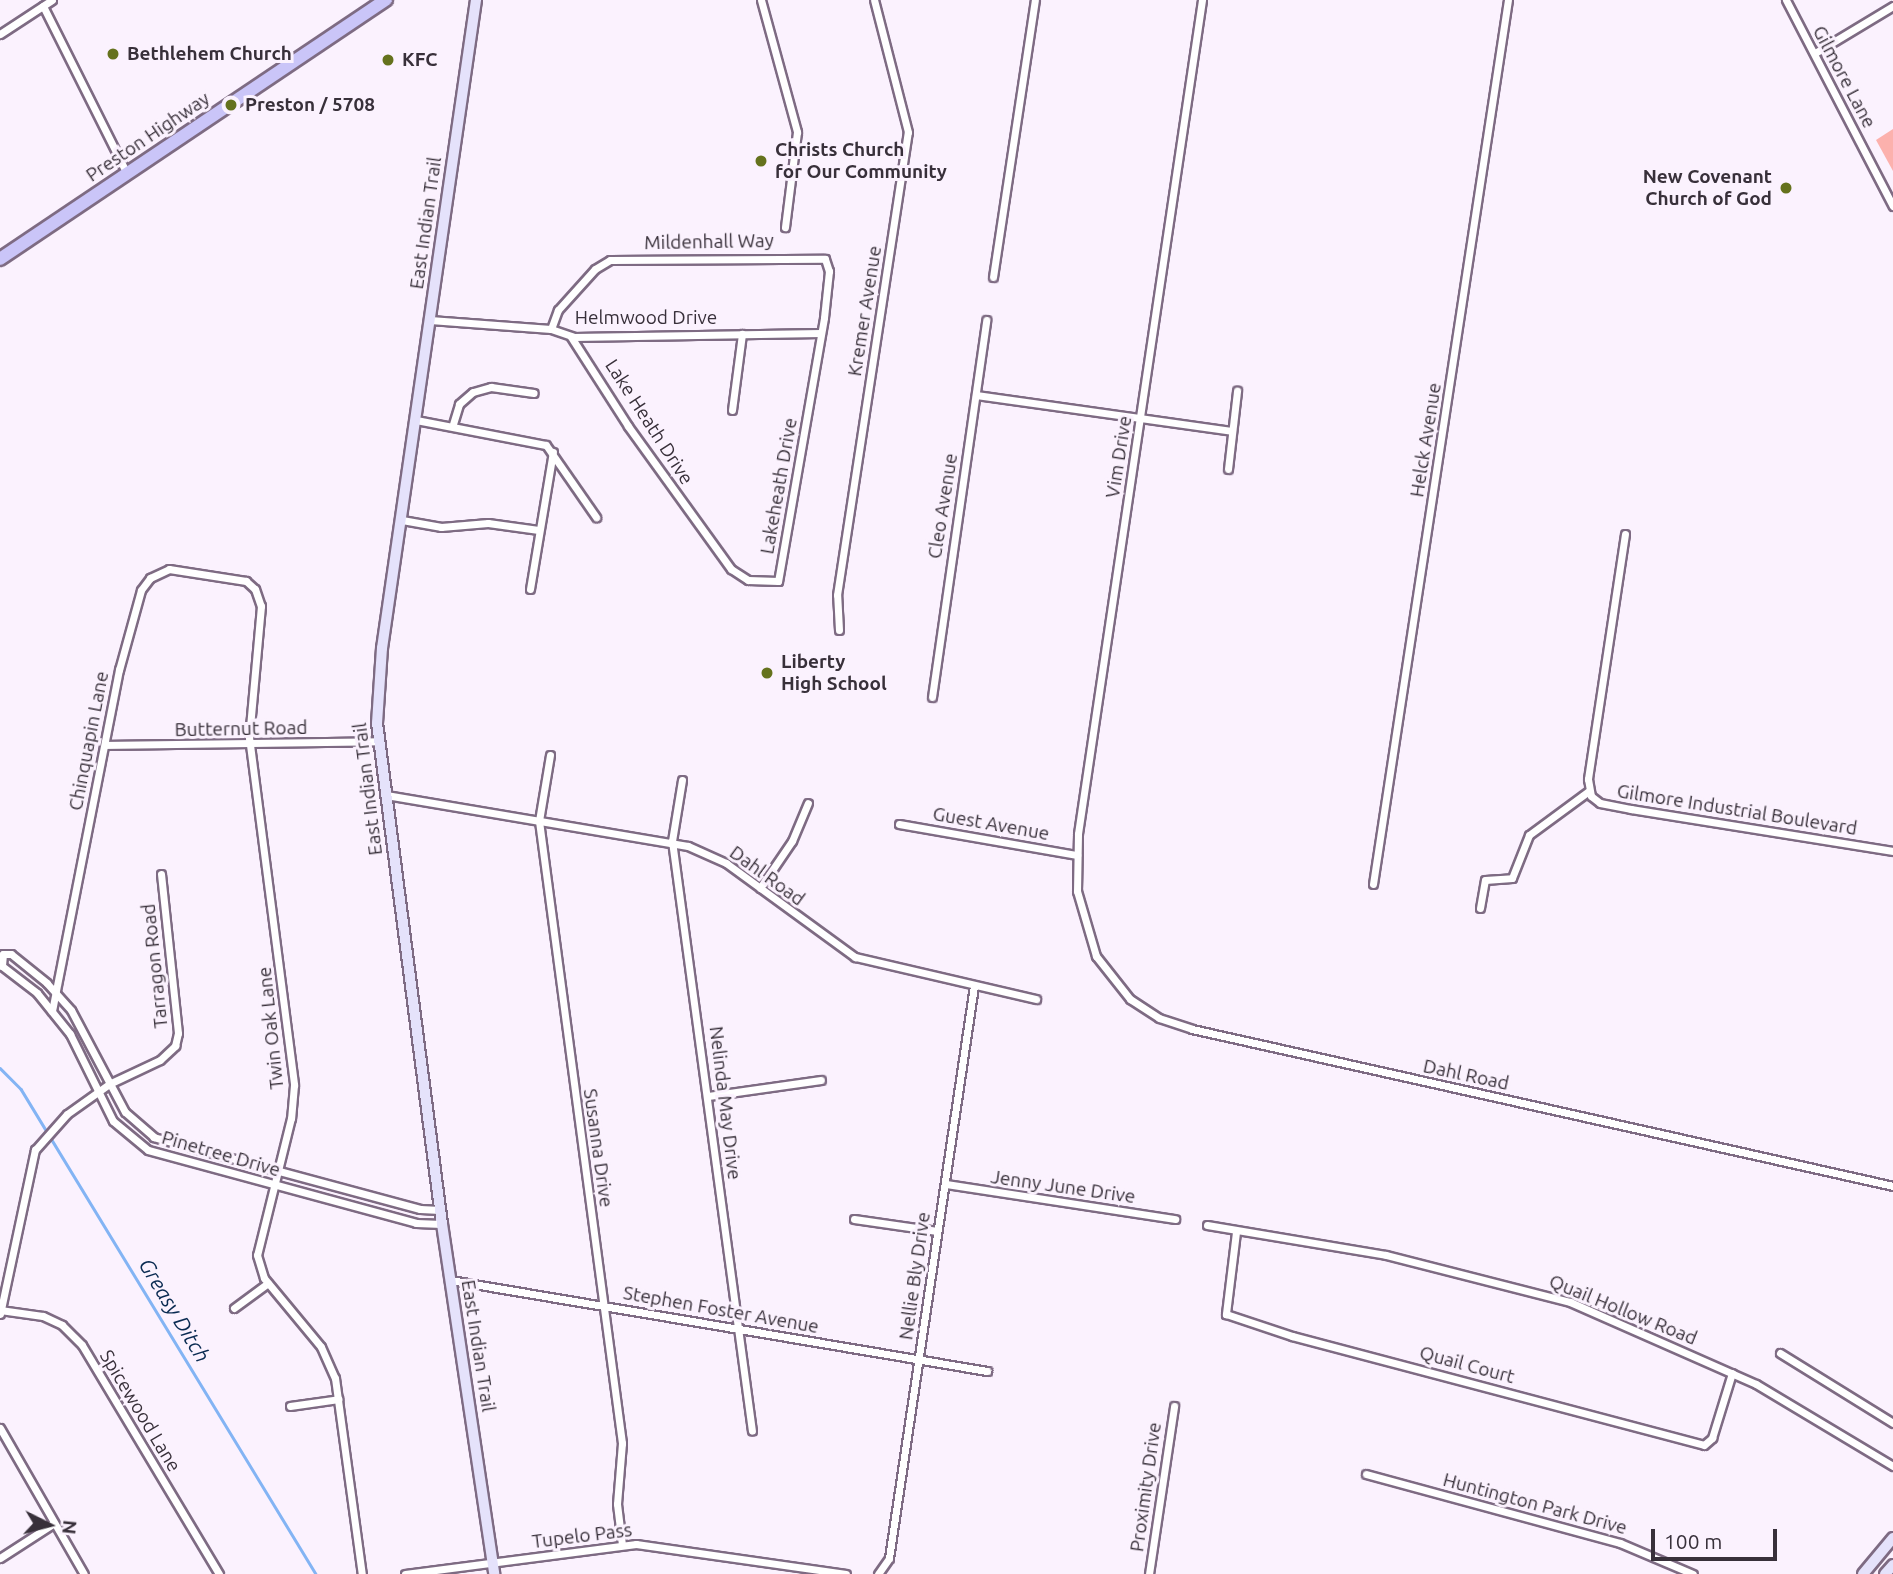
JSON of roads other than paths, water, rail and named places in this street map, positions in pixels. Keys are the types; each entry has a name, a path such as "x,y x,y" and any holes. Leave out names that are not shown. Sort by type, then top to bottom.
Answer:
{"main road":[{"name":"Preston Highway","path":"0,258 386,0"},
{"name":"East Indian Trail","path":"476,0 379,673 378,741 440,1210 494,1574"},
{"path":"1863,1574 1893,1538"},
{"path":"1885,1574 1893,1565"}],"street":[{"path":"0,34 52,0"},
{"path":"761,0 797,132 785,227"},
{"name":"Kremer Avenue","path":"839,631 837,594 908,132 874,0"},
{"path":"993,276 1035,0"},
{"name":"Vim Drive","path":"1083,920 1077,855 1202,0"},
{"name":"Helck Avenue","path":"1373,884 1508,0"},
{"name":"Gilmore Lane","path":"1786,0 1893,206"},
{"path":"43,6 127,174"},
{"path":"1815,53 1893,6"},
{"name":"Mildenhall Way","path":"551,329 558,310 595,269 610,260 818,256 825,259 829,271 821,333"},
{"name":"Helmwood Drive","path":"430,320 551,329 571,337 821,333"},
{"name":"Cleo Avenue","path":"932,697 986,320"},
{"name":"Lakeheath Drive","path":"699,526 738,575 778,581 821,333"},
{"path":"732,410 742,334"},
{"name":"Lake Heath Drive","path":"571,337 699,526"},
{"path":"453,424 459,404 473,392 491,387 534,393"},
{"path":"1228,469 1237,391"},
{"path":"976,395 1231,431"},
{"path":"416,420 453,424 538,442 553,452 596,517"},
{"path":"530,589 553,452"},
{"path":"402,520 441,527 488,523 539,530"},
{"name":"Gilmore Industrial Boulevard","path":"1625,534 1589,792 1608,805 1893,851"},
{"name":"Chinquapin Lane","path":"52,1011 119,670 145,583 169,569 246,581"},
{"name":"Twin Oak Lane","path":"246,581 255,589 261,606 248,718 292,1055 293,1108 257,1246 258,1263 268,1283 321,1347 339,1399 362,1574"},
{"name":"Butternut Road","path":"105,745 378,741"},
{"name":"Susanna Drive","path":"550,755 539,821 622,1443 617,1504 622,1545"},
{"name":"Nelinda May Drive","path":"682,780 673,845 752,1431"},
{"path":"1480,908 1485,880 1512,878 1529,835 1589,792"},
{"name":"Dahl Road","path":"386,795 708,853 855,957 1036,999"},
{"path":"760,888 792,841 808,803"},
{"name":"Guest Avenue","path":"899,824 1077,855"},
{"name":"Tarragon Road","path":"0,1312 30,1167 41,1143 58,1121 98,1095 109,1084 160,1060 175,1046 178,1033 161,874"},
{"name":"Dahl Road","path":"1083,920 1096,956 1116,985 1145,1010 1175,1024 1893,1186"},
{"name":"Pinetree Drive","path":"440,1210 419,1209 155,1137 125,1112 109,1084 87,1034 57,995 20,961 3,954 2,966 52,1011 78,1048 98,1095 113,1121 148,1150 416,1223 442,1224"},
{"name":"Nellie Bly Drive","path":"881,1572 919,1359 974,986"},
{"path":"708,1096 821,1080"},
{"name":"Jenny June Drive","path":"946,1184 1175,1219"},
{"path":"854,1219 937,1231"},
{"path":"1207,1225 1236,1232"},
{"name":"Quail Hollow Road","path":"1236,1232 1387,1255 1546,1294 1732,1373 1893,1466"},
{"name":"Quail Court","path":"1236,1232 1226,1314 1292,1336 1704,1445 1712,1438 1732,1373"},
{"name":"Stephen Foster Avenue","path":"450,1280 987,1371"},
{"path":"233,1308 268,1283"},
{"name":"Spicewood Lane","path":"0,1312 43,1316 62,1325 82,1345 219,1574"},
{"path":"1780,1353 1893,1423"},
{"path":"290,1406 339,1399"},
{"name":"Proximity Drive","path":"1149,1574 1174,1405"},
{"path":"0,1428 84,1574"},
{"name":"Huntington Park Drive","path":"1366,1474 1620,1542 1693,1574"},
{"path":"0,1558 54,1523"},
{"name":"Tupelo Pass","path":"405,1574 622,1545 659,1545 846,1574"}],"waterway":[{"name":"Greasy Ditch","path":"0,1068 21,1089 316,1574"}],"place":[{"name":"Bethlehem Church","path":"113,54"},
{"name":"KFC","path":"388,60"},
{"name":"Preston / 5708","path":"231,105"},
{"name":"Christs Church for Our Community","path":"761,161"},
{"name":"New Covenant Church of God","path":"1786,188"},
{"name":"Liberty High School","path":"767,673"}]}
